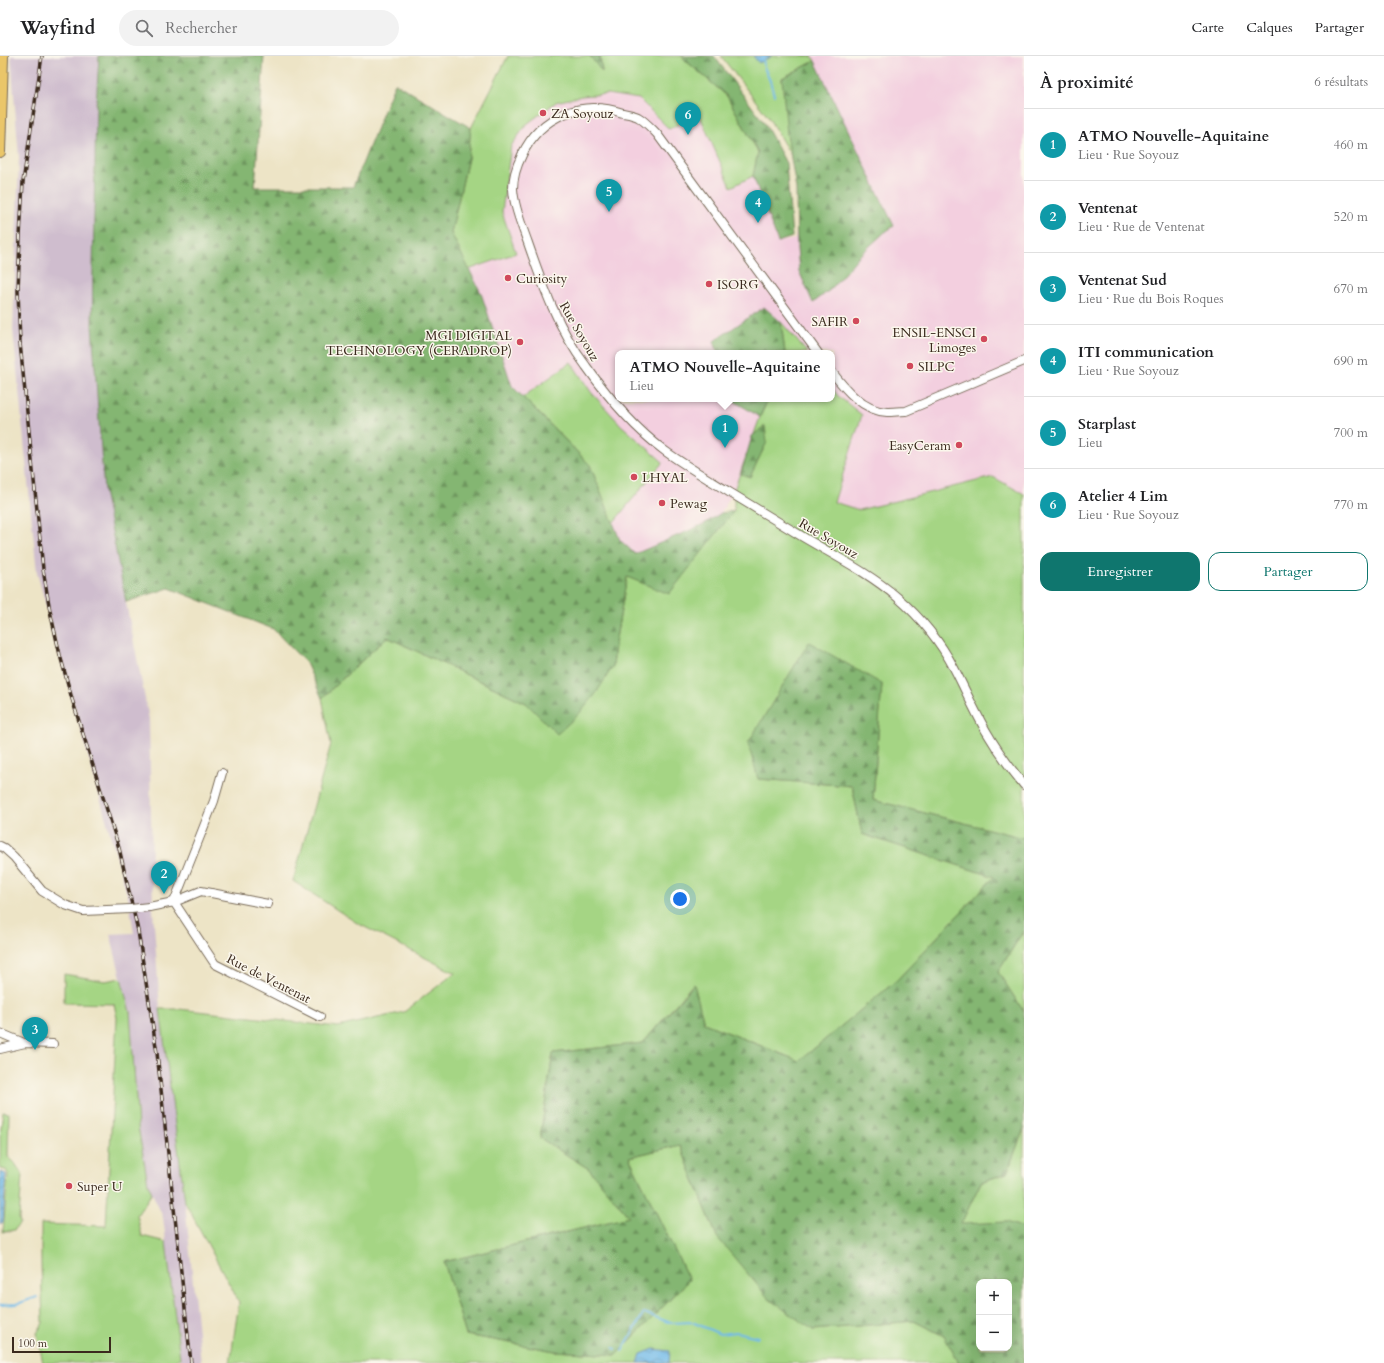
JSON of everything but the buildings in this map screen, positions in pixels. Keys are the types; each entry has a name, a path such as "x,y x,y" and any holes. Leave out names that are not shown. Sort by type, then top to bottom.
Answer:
{"main road":[{"path":"0,152 4,56"}],"street":[{"name":"Rue Soyouz","path":"816,350 657,134 639,118 615,110 591,107 567,112 543,126 527,144 517,166 513,188 522,226 546,295 559,322 584,364 607,394 638,428 669,454 742,500 864,572 897,597 918,617 937,639 954,668 987,734 1009,767 1024,785"},
{"path":"835,375 855,398 871,407 886,412 906,410 1024,361"},
{"path":"174,902 214,801 222,773"},
{"path":"0,846 14,857 42,891 65,905 83,910 131,910 174,902 201,892 268,904"},
{"name":"Rue de Ventenat","path":"174,902 215,964 320,1017"},
{"path":"0,1033 25,1043"},
{"path":"0,1049 25,1043 53,1044"}],"shaded area":[{"path":"11,56 99,56 96,107 92,325 104,491 149,719 153,910 160,1009 185,1202 201,1363 181,1363 163,1217 148,1184 138,1126 130,1012 110,934 134,933 129,901 37,573 13,330 19,158"},
{"path":"812,56 1024,56 1024,494 993,477 859,510 833,502 862,415 835,392 835,350 804,350 781,323 785,350 615,350 615,402 767,402 734,490 721,513 704,524 635,554 620,540 590,465 512,386 481,293 468,270 516,253 502,212 511,146 527,124 556,102 582,96 607,94 639,99 669,129 699,114 731,187 753,176 778,242 795,239 808,144 894,226"}],"green space":[{"path":"99,56 264,56 255,187 353,187 395,83 471,128 468,158 451,233 481,293 512,386 590,465 620,540 635,554 704,524 721,513 734,511 669,594 627,577 615,644 613,666 595,695 579,714 557,734 526,703 387,637 322,698 306,663 273,629 169,588 126,602 104,491 92,325 96,107"},
{"path":"508,56 590,56 602,71 600,56 682,56 727,96 758,152 753,176 731,187 699,114 669,129 639,99 607,94 582,96 556,102 527,124 511,146 502,212 516,253 468,270 451,233 468,158 471,128"},
{"path":"590,56 600,56 602,72"},
{"path":"682,56 714,56 765,124 786,163 792,237 778,242 753,176 758,152 727,96"},
{"path":"721,56 812,56 815,61 782,78 790,154 768,117"},
{"path":"815,61 894,226 885,232 859,256 831,289 813,303 799,271 796,189 787,134 782,78"},
{"path":"764,307 781,322 785,350 717,350 714,341"},
{"path":"781,322 805,350 785,350"},
{"path":"571,362 591,392 621,425 663,462 613,523 590,465 523,397"},
{"path":"835,392 862,415 834,502 859,510 993,477 1024,494 1024,838 873,800 882,684 758,779 852,786 862,834 994,877 897,980 799,1061 704,1023 693,984 643,1043 553,1053 540,1138 589,1169 629,1217 444,1262 466,1335 555,1351 616,1355 689,1280 629,1157 680,1145 717,1237 813,1330 914,1321 944,1336 959,1363 230,1363 239,1302 185,1202 160,1009 179,1009 338,1027 404,1012 455,973 357,923 293,881 331,744 322,698 387,637 526,703 557,734 613,666 615,644 627,576 734,511 734,490 767,402 835,402"},
{"path":"736,402 767,402 760,417"},
{"path":"765,426 767,442 750,477 741,474 752,436"},
{"path":"809,642 882,684 873,800 1024,838 1024,930 998,972 1024,1012 1024,1128 1007,1173 981,1182 961,1224 1006,1222 1024,1228 1024,1363 959,1363 944,1336 914,1321 813,1330 769,1299 717,1237 680,1145 629,1157 689,1280 616,1355 555,1351 466,1335 444,1262 629,1217 589,1169 540,1138 553,1053 643,1043 694,984 704,1023 799,1061 897,980 994,877 862,834 852,786 758,779 748,743"},
{"path":"1024,930 1024,1012 998,972"},
{"path":"64,974 105,981 121,978 130,1012 138,1126 148,1184 152,1193 137,1215 142,1236 166,1242 180,1358 171,1363 43,1363 37,1333 43,1323 41,1224 106,1226 117,1018 114,1004 64,1003"},
{"path":"3,1112 9,1113 8,1157 14,1162 22,1174 19,1218 20,1223 14,1230 3,1232 8,1174 6,1170 0,1169 0,1136"},
{"path":"1024,1128 1024,1228 1006,1222 960,1225 981,1182 1007,1173"}],"water":[{"path":"753,56 772,56 759,63"},
{"path":"0,1172 6,1174 3,1222 0,1224"},
{"path":"654,1349 670,1351 669,1363 638,1363 641,1354"}],"waterway":[{"path":"763,56 764,67 774,95"},
{"path":"0,1305 17,1304 37,1297"},
{"path":"622,1351 644,1313 671,1323 692,1322 720,1334 736,1332 758,1337"}],"railway":[{"path":"42,56 23,182 18,291 20,343 43,569 50,611 60,655 72,699 119,848 138,931 157,1053 191,1363"}],"place":[{"name":"ZA Soyouz","path":"543,113"},
{"name":"Atelier 4 Lim","path":"688,135"},
{"name":"Starplast","path":"609,212"},
{"name":"ITI communication","path":"758,223"},
{"name":"Curiosity","path":"508,278"},
{"name":"ISORG","path":"709,284"},
{"name":"SAFIR","path":"856,321"},
{"name":"ENSIL-ENSCI Limoges","path":"984,339"},
{"name":"MGI DIGITAL TECHNOLOGY (CERADROP)","path":"520,342"},
{"name":"SILPC","path":"910,366"},
{"name":"EasyCeram","path":"959,445"},
{"name":"ATMO Nouvelle-Aquitaine","path":"725,448"},
{"name":"LHYAL","path":"634,477"},
{"name":"Pewag","path":"662,503"},
{"name":"Ventenat","path":"164,894"},
{"name":"Ventenat Sud","path":"35,1050"},
{"name":"Super U","path":"69,1186"}]}
